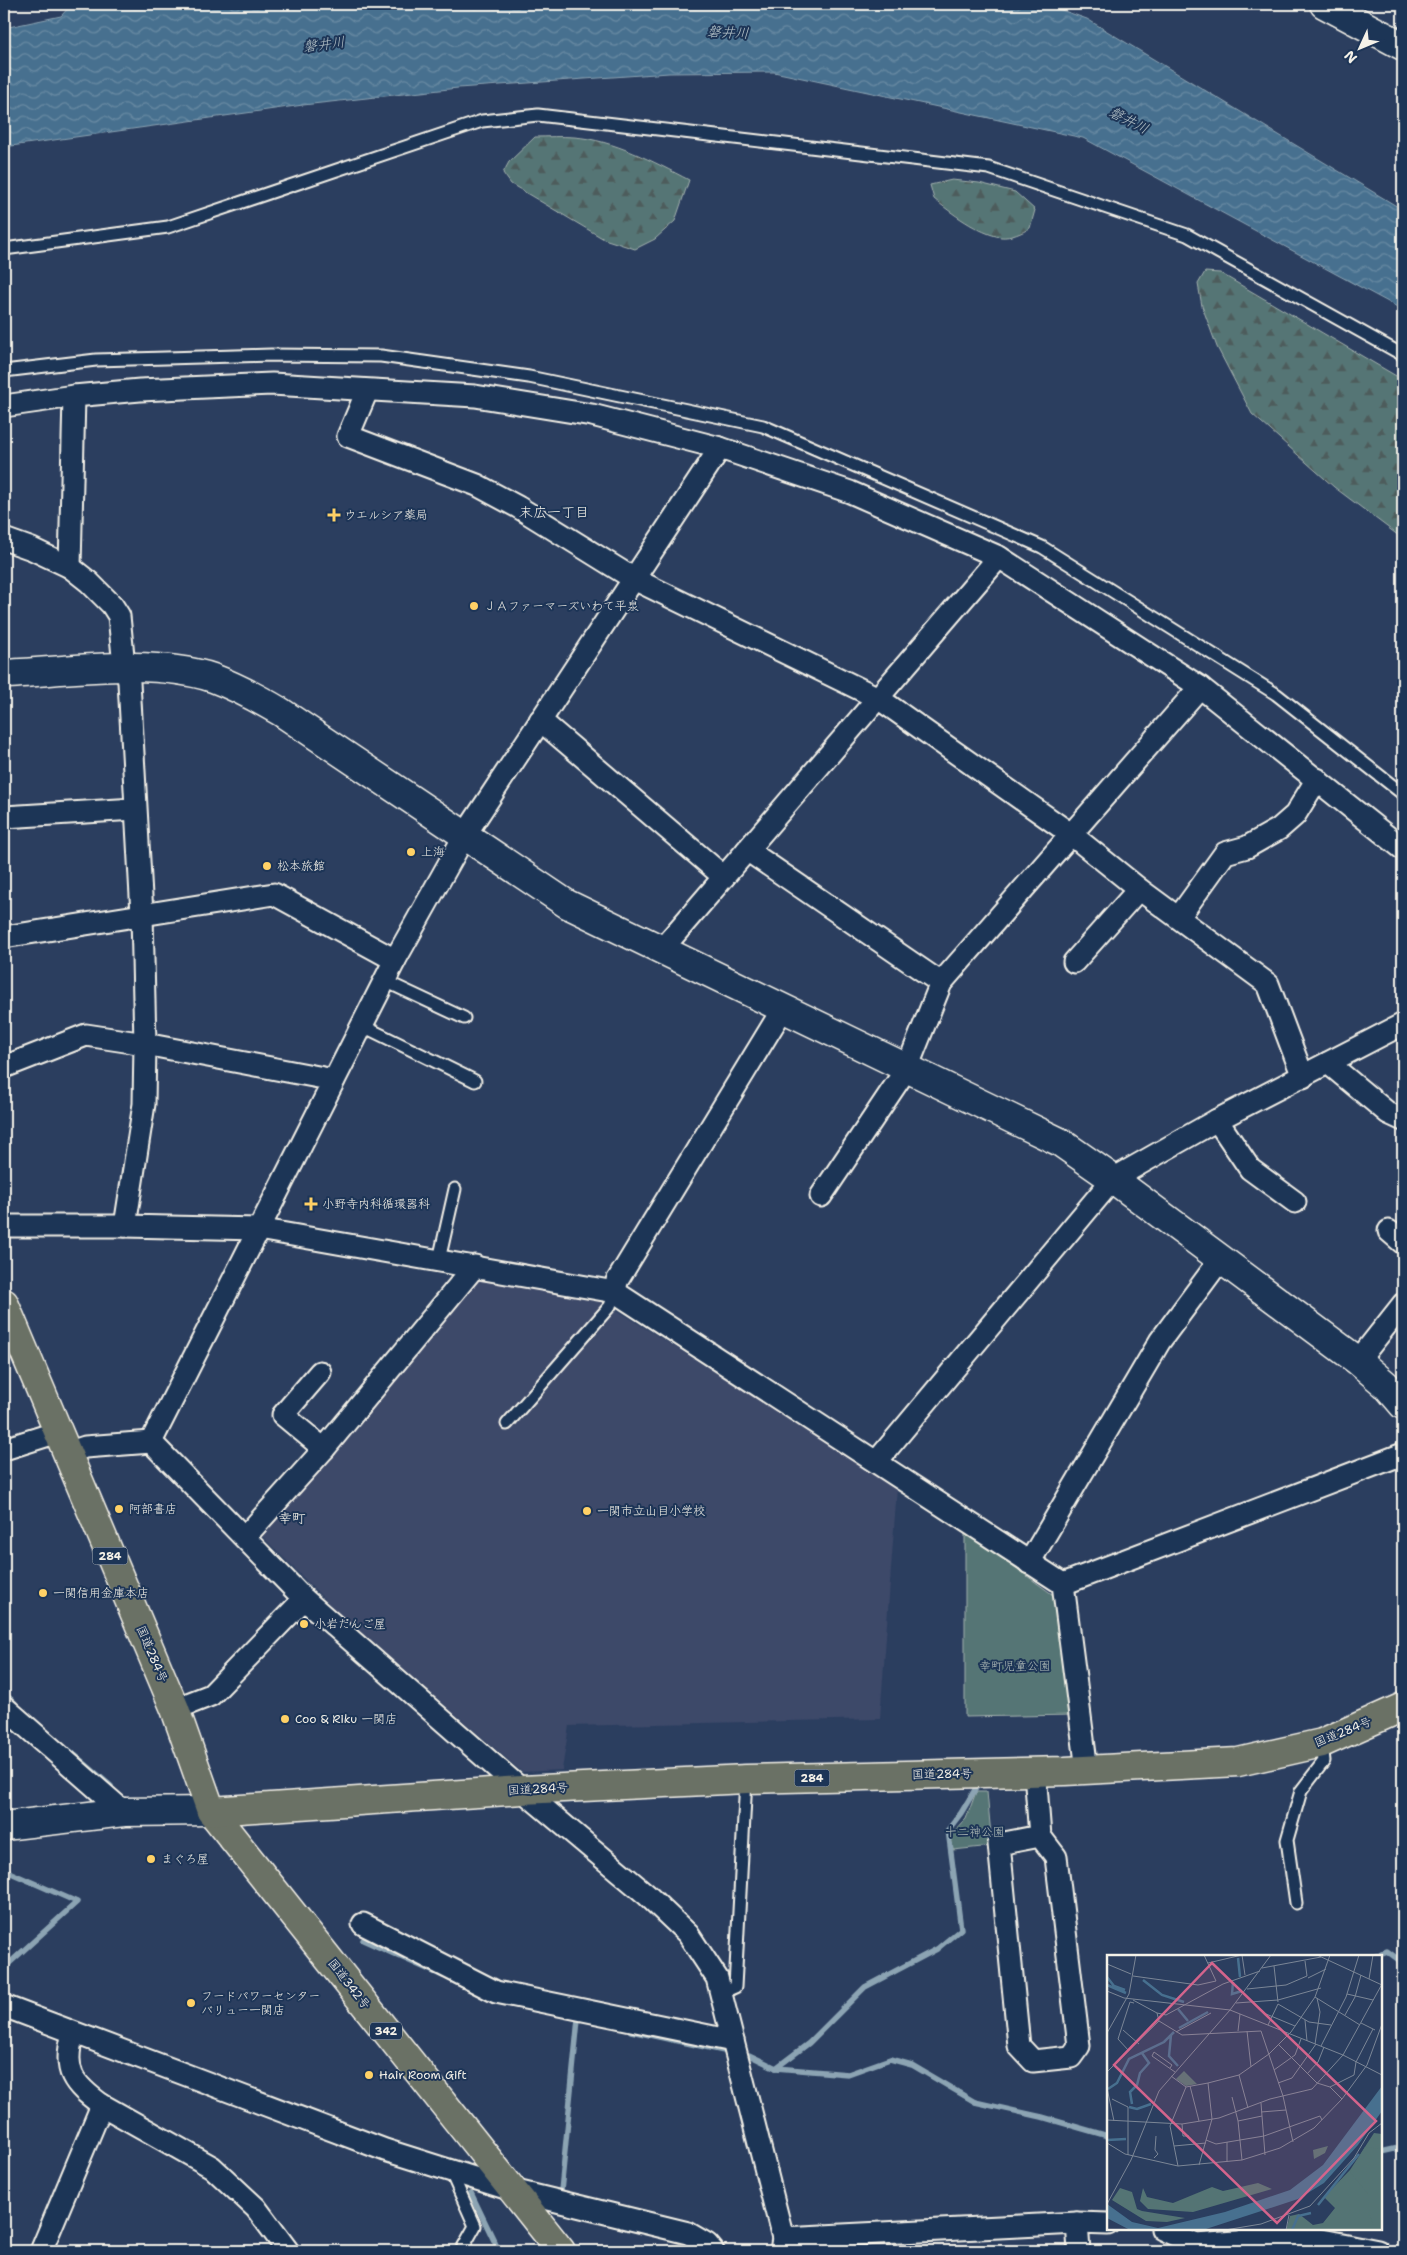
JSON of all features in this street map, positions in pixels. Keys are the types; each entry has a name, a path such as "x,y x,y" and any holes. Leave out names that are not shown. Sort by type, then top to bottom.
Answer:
{"highway":[{"name":"国道284号","path":"4,1303 175,1709 211,1811 522,1790 746,1779 1035,1772 1238,1762 1322,1743 1403,1707"},
{"name":"国道342号","path":"211,1811 561,2251"}],"street":[{"path":"1324,4 1403,46"},
{"path":"4,406 74,396 272,384 475,396 592,415 720,448 850,492 999,557 1200,687 1318,779 1403,849"},
{"path":"367,391 348,436 477,485 518,506 634,579 878,698 1072,835 1139,889 1268,984 1302,1077"},
{"path":"70,567 74,396"},
{"path":"151,1442 395,960 464,835 720,448"},
{"path":"4,539 32,549 70,567 103,595 120,616 129,682 142,914 146,1044 144,1104 125,1226"},
{"path":"662,949 999,557"},
{"path":"4,674 126,668 174,670 211,678 246,692 281,712 567,904 784,1007 1060,1142 1113,1179 1358,1361 1386,1385 1403,1405"},
{"path":"821,1196 907,1068 942,983 1200,687"},
{"path":"540,720 724,877"},
{"path":"1179,917 1225,854 1247,847 1278,829 1295,815 1318,779"},
{"path":"4,817 135,810"},
{"path":"747,850 942,983"},
{"path":"1074,962 1139,889"},
{"path":"4,937 274,894 395,960"},
{"path":"615,1292 617,1281 784,1007"},
{"path":"877,1461 1113,1179 1217,1120 1403,1024"},
{"path":"4,1067 86,1035 146,1044 334,1080"},
{"path":"1328,1063 1388,1113 1403,1120"},
{"path":"1217,1120 1250,1169 1295,1202"},
{"path":"4,1226 258,1229 615,1292 1063,1584"},
{"path":"1029,1563 1160,1342 1220,1260"},
{"path":"245,1537 324,1449 474,1266"},
{"path":"1358,1361 1403,1304"},
{"path":"320,1372 283,1416 324,1449"},
{"path":"4,1449 62,1442 85,1447 151,1442 304,1599 522,1790 647,1894 688,1934 717,1978 782,2245 1077,2223 1107,2224"},
{"path":"1063,1584 1403,1454"},
{"path":"1063,1584 1087,1770"},
{"path":"175,1709 211,1695 304,1599"},
{"path":"4,1707 124,1812"},
{"path":"1035,1772 1040,1836 1056,1857 1079,2046 1071,2057 1033,2061 1019,2046 1000,1844 1040,1836"},
{"path":"4,1826 124,1812 211,1811"},
{"path":"363,1924 496,1992 733,2041"},
{"path":"4,2006 73,2034 385,2150 512,2190 688,2233 707,2244 713,2251"},
{"path":"73,2034 69,2048 71,2075 82,2090 102,2105 212,2167 256,2208 288,2251"},
{"path":"41,2251 102,2105"},
{"path":"1077,2223 1079,2251"},
{"path":"1164,2230 1197,2248 1276,2239 1378,2251"}],"lane":[{"path":"4,249 168,227 482,121 538,115 989,168 1187,236 1403,355"},
{"path":"4,371 96,360 271,355 381,356 529,377 763,426 1042,546 1276,694 1403,794"},
{"path":"385,980 464,1018"},
{"path":"363,1026 475,1081"},
{"path":"439,1260 455,1189"},
{"path":"507,1424 610,1306 615,1292"},
{"path":"1296,1903 1287,1840 1301,1791 1324,1761 1322,1743"},
{"path":"721,1993 736,1987 746,1779"},
{"path":"450,2170 476,2226 461,2251"}],"shaded area":[{"name":"一関市立山目小学校","path":"477,1277 598,1298 897,1488 880,1719 569,1726 562,1770 522,1772 333,1608 259,1533"}],"green space":[{"path":"535,137 574,137 604,142 633,153 689,180 675,221 655,239 635,249 604,239 511,184 503,173 509,162"},
{"path":"952,180 979,183 1015,192 1035,210 1030,228 1016,235 1001,237 984,232 965,222 934,199 930,185"},
{"path":"1205,272 1220,273 1403,380 1403,539 1334,487 1252,414 1217,347 1202,306 1198,284"},
{"name":"幸町児童公園","path":"965,1531 1056,1597 1073,1715 965,1717"},
{"name":"十二神公園","path":"976,1792 987,1792 992,1846 953,1850 951,1835 966,1819"}],"water":[{"name":"磐井川","path":"72,4 1044,4 1087,19 1403,210 1403,310 1083,138 774,72 669,73 458,88 303,105 4,147 4,28 61,16"}],"waterway":[{"path":"4,1693 15,1703"},
{"path":"69,1750 111,1786"},
{"path":"776,2068 809,2043 865,1987 937,1949 961,1929 948,1830 976,1788"},
{"path":"4,1867 11,1873 77,1902 4,1968"},
{"path":"363,1940 443,1976"},
{"path":"1378,1955 1387,1951 1403,1963"},
{"path":"561,2191 578,2019"},
{"path":"631,2031 724,2051"},
{"path":"749,2055 776,2068 848,2074 890,2059 912,2065 975,2102 1042,2117 1107,2136"},
{"path":"1382,2152 1403,2147"},
{"path":"471,2193 499,2251"}],"place":[{"name":"ウエルシア薬局","path":"334,515"},
{"name":"ＪＡファーマーズいわて平泉","path":"474,606"},
{"name":"上海","path":"411,852"},
{"name":"松本旅館","path":"267,866"},
{"name":"小野寺内科循環器科","path":"311,1204"},
{"name":"阿部書店","path":"119,1509"},
{"name":"一関市立山目小学校","path":"587,1511"},
{"name":"一関信用金庫本店","path":"43,1593"},
{"name":"小岩だんご屋","path":"304,1624"},
{"name":"Coo & Riku 一関店","path":"285,1719"},
{"name":"まぐろ屋","path":"151,1859"},
{"name":"フードパワーセンター バリュー一関店","path":"191,2003"},
{"name":"Hair Room Gift","path":"369,2075"}],"district":[{"name":"末広一丁目","path":"554,512"},
{"name":"幸町","path":"292,1518"}]}
